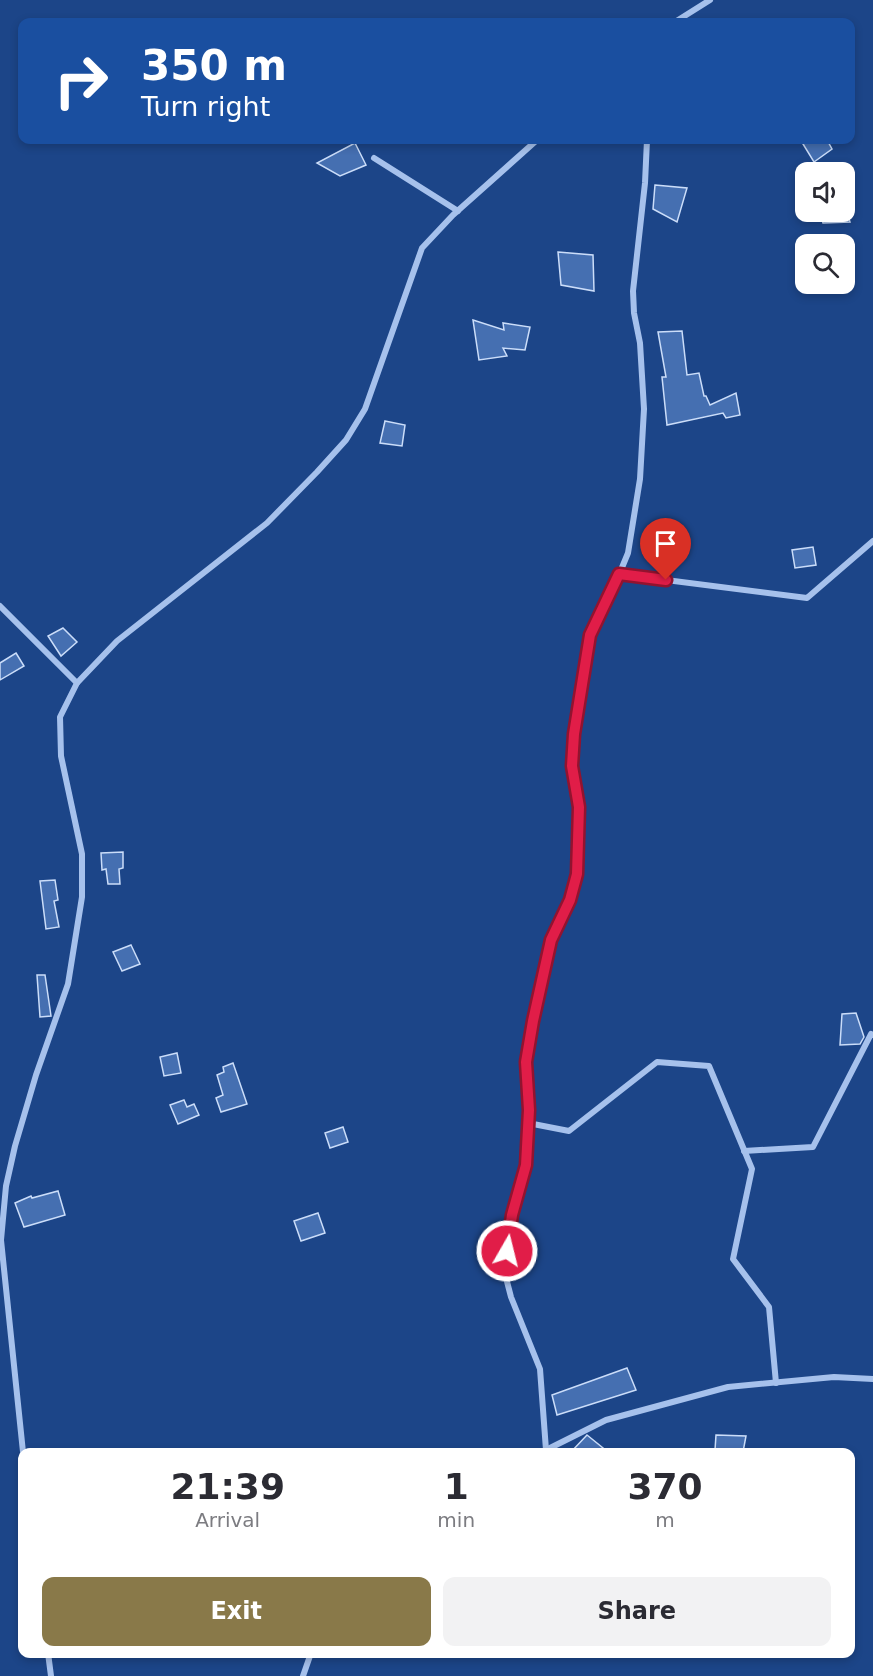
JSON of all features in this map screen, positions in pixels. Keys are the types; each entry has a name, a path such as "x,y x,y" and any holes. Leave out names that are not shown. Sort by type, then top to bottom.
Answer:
{"street":[{"path":"682,18 711,0"},
{"path":"23,1448 1,1240 6,1186 36,1075 68,984 82,897 82,854 61,756 60,717 77,683 117,640 267,523 346,440 365,409 422,248 458,211 533,144"},
{"path":"544,1448 540,1369 511,1297 504,1270 512,1215 526,1165 528,1123 526,1062 533,1021 551,940 570,900 577,874 579,807 572,766 574,734 590,635 628,553 640,479 644,409 640,343 634,313 633,291 645,183 647,144"},
{"path":"374,158 458,211"},
{"path":"619,574 807,598 873,541"},
{"path":"0,606 77,683"},
{"path":"744,1151 813,1147 873,1035"},
{"path":"528,1123 569,1131 657,1062 709,1066 752,1170 733,1259 769,1307 776,1383"},
{"path":"550,1448 606,1420 728,1388 834,1377 873,1379"},
{"path":"49,1658 51,1676"},
{"path":"303,1676 309,1658"}],"building":[{"path":"356,144 366,165 340,176 317,163"},
{"path":"803,144 829,144 832,149 814,162"},
{"path":"655,185 687,188 677,222 653,209"},
{"path":"558,252 593,255 594,291 561,285"},
{"path":"473,320 504,330 503,323 530,327 525,350 503,348 507,356 479,360"},
{"path":"682,331 687,375 699,373 704,396 710,405 736,393 740,415 726,418 723,413 667,425 662,377 666,377 658,332"},
{"path":"385,421 405,425 402,446 380,443"},
{"path":"813,547 816,565 795,568 792,550"},
{"path":"63,628 77,642 61,656 48,636"},
{"path":"16,653 24,666 0,680 0,663"},
{"path":"123,852 123,868 119,869 120,884 108,884 106,869 102,870 101,853"},
{"path":"55,880 58,900 54,901 59,927 46,929 40,881"},
{"path":"131,945 140,964 122,971 113,952"},
{"path":"37,975 45,975 51,1016 40,1017"},
{"path":"856,1013 864,1037 860,1044 840,1045 842,1014"},
{"path":"177,1053 181,1073 164,1076 160,1057"},
{"path":"233,1063 247,1104 221,1112 216,1098 223,1095 217,1075 224,1072 223,1067"},
{"path":"184,1100 187,1107 194,1104 199,1115 178,1124 170,1105"},
{"path":"343,1127 348,1142 330,1148 325,1133"},
{"path":"58,1191 65,1215 24,1227 15,1203 31,1196 32,1198"},
{"path":"318,1213 325,1233 301,1241 294,1221"},
{"path":"627,1368 636,1390 557,1415 552,1395"},
{"path":"587,1435 603,1448 575,1448"},
{"path":"716,1435 746,1436 744,1448 715,1448"}],"route":[{"path":"507,1251 512,1215 526,1165 529,1110 526,1062 533,1021 551,940 570,900 577,874 579,807 572,766 574,734 590,635 619,574 666,580"}]}
